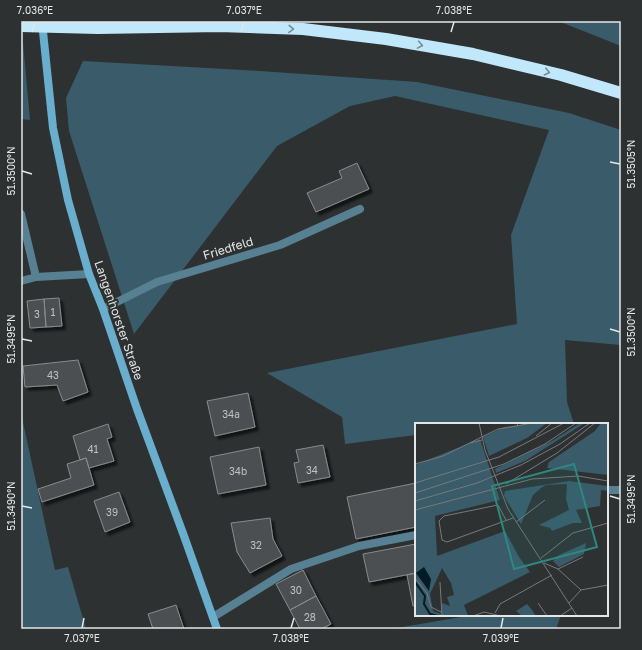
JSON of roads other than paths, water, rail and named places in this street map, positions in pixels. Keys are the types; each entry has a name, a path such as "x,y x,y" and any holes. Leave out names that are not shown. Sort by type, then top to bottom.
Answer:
{"highway":[{"path":"21,26 98,28 220,26 303,29 473,54 561,75 621,92"}],"street":[{"name":"Langenhorster Straße","path":"42,21 53,128 68,200 89,274 103,309 137,409 217,629"},
{"name":"Friedfeld","path":"103,309 157,282 280,245 360,209"},
{"path":"21,214 36,277"},
{"path":"21,281 36,277 89,274"},
{"path":"608,490 621,490"},
{"path":"212,617 291,569 359,546 415,535"}]}
